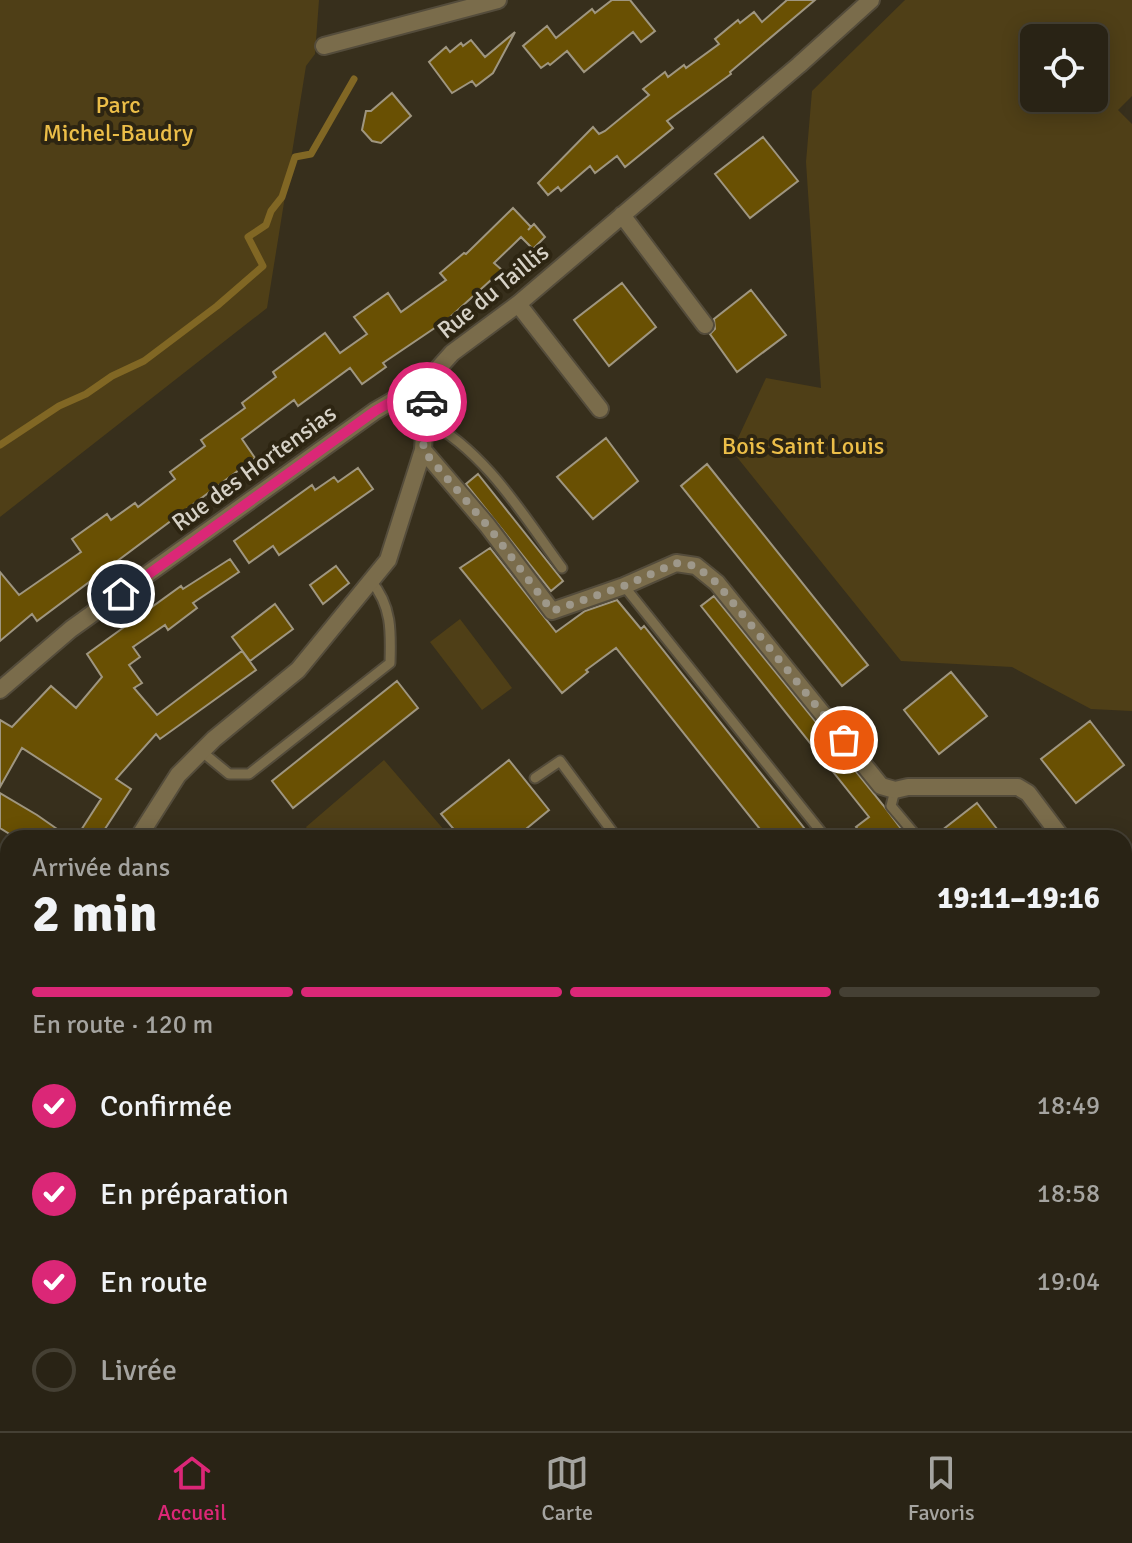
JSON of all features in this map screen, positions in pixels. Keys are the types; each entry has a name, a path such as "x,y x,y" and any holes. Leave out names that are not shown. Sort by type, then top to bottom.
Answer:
{"street":[{"path":"324,46 498,0"},
{"name":"Rue du Taillis","path":"427,381 452,353 518,304 871,0"},
{"path":"622,215 705,325"},
{"path":"518,304 600,409"},
{"path":"143,830 178,775 201,751 298,670 388,560 423,450 427,381"},
{"name":"Rue des Hortensias","path":"0,690 83,620 375,411 427,381"},
{"path":"423,450 491,530 552,611 624,586 676,563 696,566 717,583 881,786 895,790 908,787 1018,787 1028,793 1056,830"}],"lane":[{"path":"426,420 443,429 483,462 562,568"},
{"path":"201,751 229,774 249,774 390,663 391,619 380,592 371,581"},
{"path":"624,586 820,830"},
{"path":"535,778 560,761 611,830"},
{"path":"895,790 891,806 911,830"}],"green space":[{"name":"Parc Michel-Baudry","path":"0,0 319,0 315,54 306,66 267,308 0,517"},
{"name":"Bois Saint Louis","path":"905,0 1132,0 1132,96 1118,110 1132,124 1132,711 1091,709 1012,667 901,661 732,451 766,378 821,388 806,162 812,91"},
{"path":"460,619 512,688 482,710 430,642"},
{"path":"384,760 444,830 308,830 306,827"}],"building":[{"path":"612,0 630,0 655,31 641,42 633,32 584,72 567,51 550,65 548,63 541,68 523,46 547,26 556,38 592,9 595,13"},
{"path":"787,0 815,0 731,74 667,121 673,128 625,167 617,156 595,173 590,166 561,191 558,187 548,195 538,183 593,127 599,134 605,131 649,95 643,89 665,72 668,77 684,65 686,68 719,44 715,39 738,20 740,23 754,12 762,22"},
{"path":"515,32 493,73 476,86 472,81 452,93 429,62 446,47 450,52 471,40 485,57"},
{"path":"392,93 411,116 381,143 372,141 362,130 366,111 371,111"},
{"path":"763,137 798,181 750,218 715,174"},
{"path":"513,208 545,237 533,249 521,237 494,263 502,270 448,319 383,363 386,367 362,384 350,368 298,406 294,400 242,439 255,458 37,621 32,614 0,641 0,572 19,595 81,552 72,539 107,514 111,520 135,503 138,507 175,479 170,472 205,446 201,440 245,408 242,403 276,377 273,372 325,333 340,353 367,334 354,317 388,293 401,312 446,280 440,273 466,254"},
{"path":"622,283 656,327 609,366 574,320"},
{"path":"751,290 786,335 737,372 710,334 715,329 714,319"},
{"path":"606,438 638,481 593,519 557,477"},
{"path":"707,464 868,665 842,686 681,486"},
{"path":"358,468 373,489 279,555 273,546 249,563 234,541 312,485 315,490 334,477 338,482"},
{"path":"478,474 563,581 551,591 466,484"},
{"path":"490,548 556,632 585,611 617,600 641,629 644,626 806,830 761,830 616,648 562,693 460,568"},
{"path":"230,559 239,572 193,603 197,608 168,630 165,625 133,647 140,657 129,665 142,683 134,688 157,715 242,651 256,670 160,739 156,734 116,779 131,789 104,830 81,830 101,799 22,748 0,787 0,720 12,727 51,686 76,708 102,677 87,654 181,586 183,589"},
{"path":"336,566 349,583 323,604 310,585"},
{"path":"714,596 902,830 858,830 856,827 869,817 701,606"},
{"path":"275,604 293,629 250,661 232,637"},
{"path":"951,672 987,716 939,754 904,710"},
{"path":"397,681 418,708 293,808 272,781"},
{"path":"1090,721 1124,765 1076,803 1041,759"},
{"path":"509,760 549,810 525,830 454,830 441,814"},
{"path":"0,793 59,830 3,830 0,828"},
{"path":"977,803 998,830 942,830"}],"waterway":[{"path":"0,445 59,406 144,361 217,306 263,266 248,237 266,225 271,211 282,197 295,157 311,154 354,79"}],"way so far":[{"path":"427,402 423,450 491,530 552,611 624,586 676,563 696,566 717,583 844,740"}],"route":[{"path":"121,594 375,411 427,381 427,402"}]}
